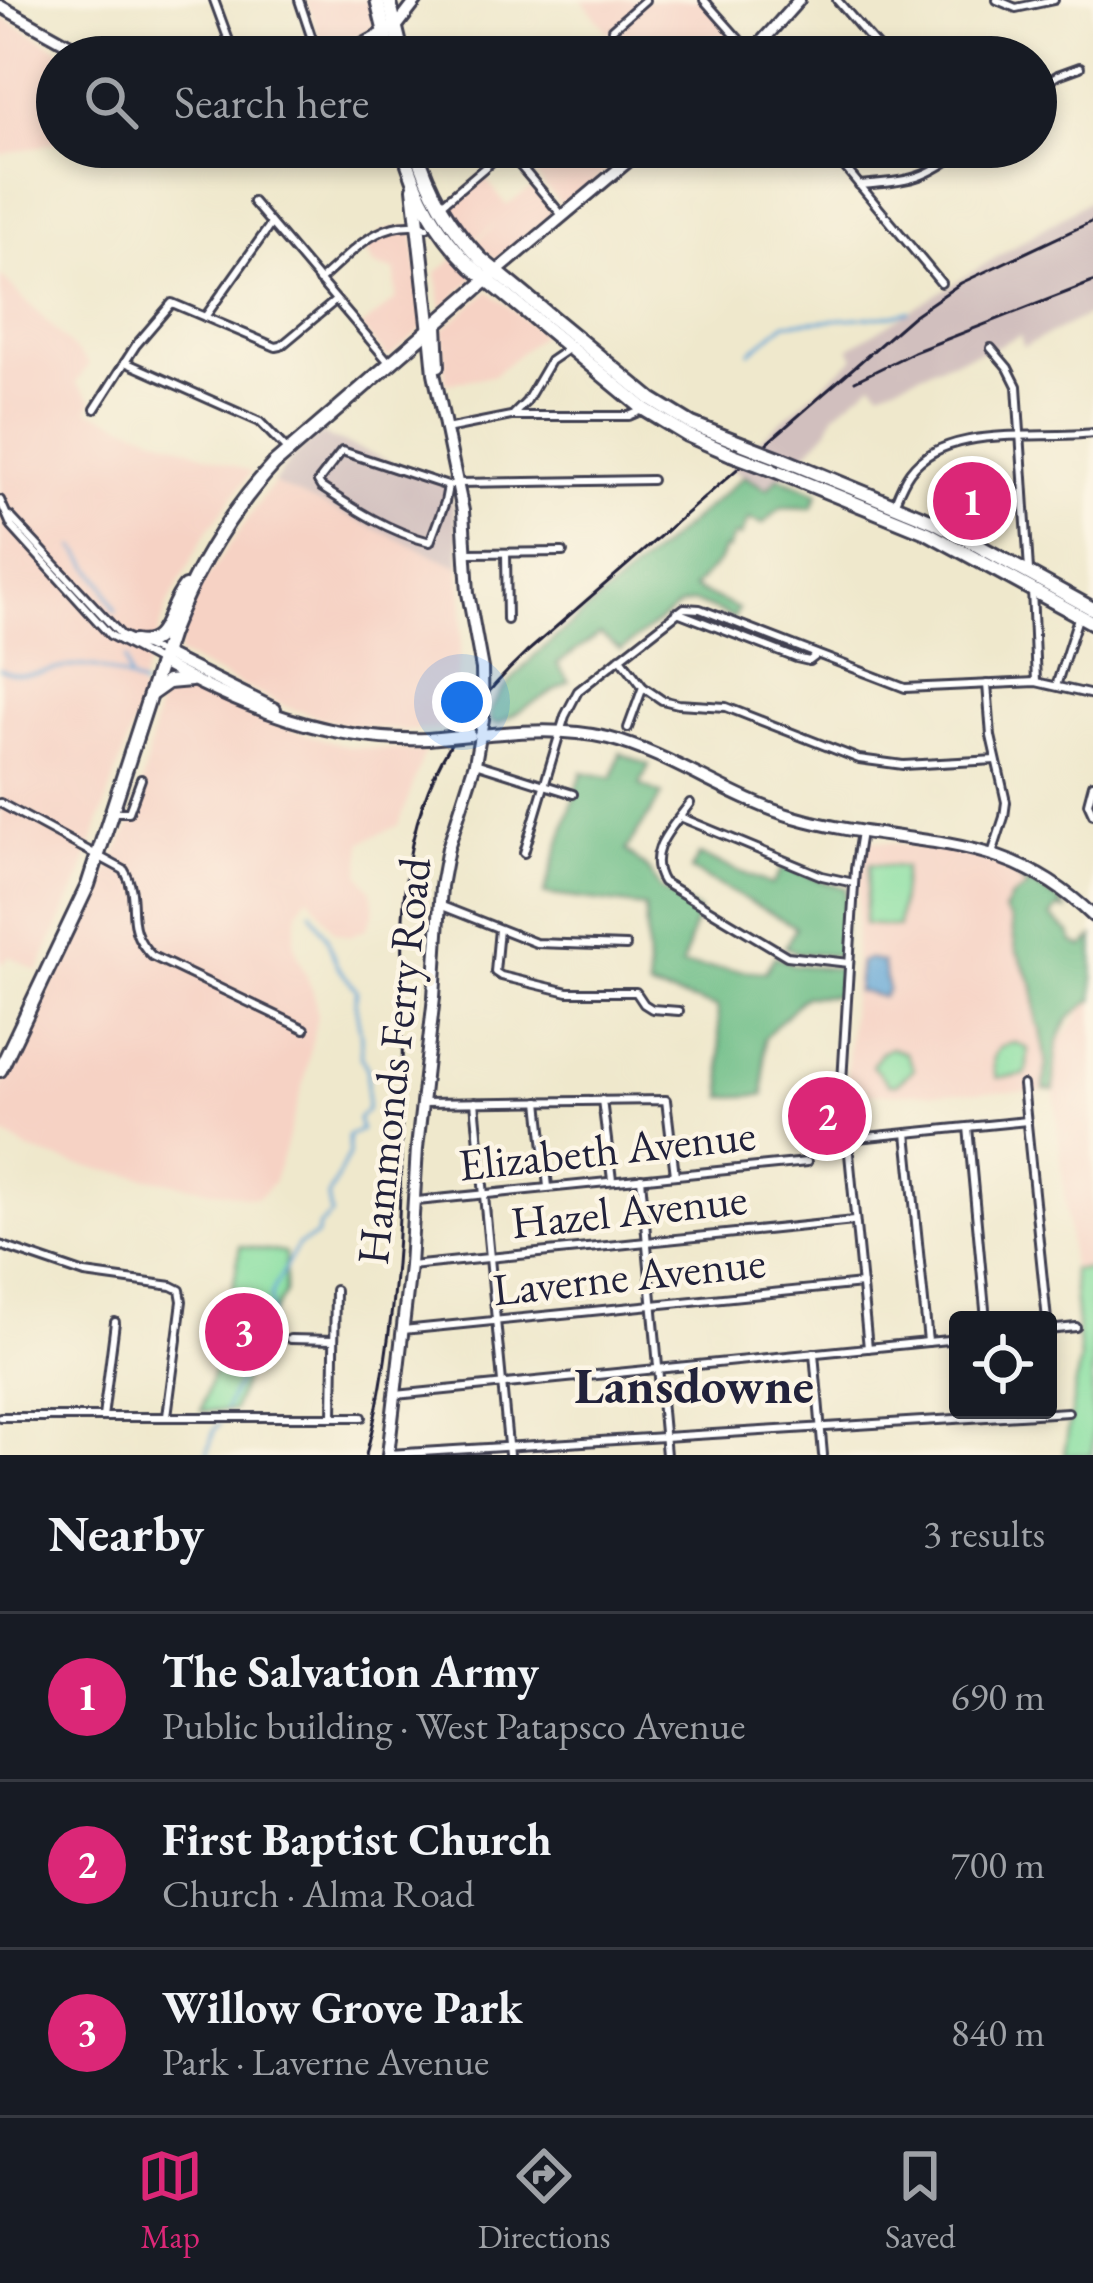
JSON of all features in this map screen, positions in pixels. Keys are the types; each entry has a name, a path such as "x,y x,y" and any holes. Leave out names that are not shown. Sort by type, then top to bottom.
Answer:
{"main road":[{"path":"377,0 394,36"},
{"path":"389,0 391,36"},
{"path":"410,168 422,225 433,328"},
{"path":"422,168 434,208"},
{"path":"412,175 491,276 569,348 648,404 737,449 892,510 968,553 1093,609"},
{"path":"422,225 434,208"},
{"path":"0,1070 120,816 162,658 179,609 201,568 247,496 288,451 491,276"},
{"path":"491,276 648,404"},
{"path":"134,642 150,643 159,637 175,600 201,568"},
{"path":"1031,581 1093,623"},
{"path":"150,695 168,682 191,680"}],"street":[{"path":"214,0 225,36"},
{"path":"299,0 311,36"},
{"path":"378,36 417,0"},
{"path":"612,29 644,0"},
{"path":"704,0 734,36"},
{"path":"768,36 799,0"},
{"path":"837,0 868,36"},
{"path":"997,0 1022,8 1054,0"},
{"path":"0,6 54,36"},
{"path":"1057,76 1080,67"},
{"path":"434,208 483,168"},
{"path":"523,168 563,217"},
{"path":"491,276 620,168"},
{"path":"846,168 941,283"},
{"path":"860,185 920,178 934,168"},
{"path":"253,202 391,364"},
{"path":"205,317 272,224"},
{"path":"319,281 381,229 422,225"},
{"path":"95,410 136,345 172,303 279,347 335,301"},
{"name":"Hammonds Ferry Road","path":"388,1455 410,1266 439,904 448,848 475,763 476,735 483,719 482,669 467,593 466,553 439,394 433,328"},
{"path":"511,416 526,402 550,361 569,348"},
{"path":"991,348 1015,381 1036,682"},
{"path":"125,362 260,422 288,451"},
{"path":"446,429 511,416 629,416 648,404"},
{"path":"892,510 911,470 938,448 964,441 1093,433"},
{"path":"453,485 430,542 353,508 318,482 342,451 453,485 652,480"},
{"path":"0,500 12,526 110,635 294,720"},
{"path":"7,514 111,626 191,680 233,699 359,737 428,739 561,731 622,743 765,808 826,826 946,842 992,854 1061,889 1093,916"},
{"path":"466,553 562,552"},
{"path":"506,553 507,620"},
{"path":"524,854 568,707 578,691 677,612 803,660 817,655 904,688 1036,682 1093,695"},
{"path":"1056,686 1078,615"},
{"path":"620,657 644,687 670,703 737,710 873,762 996,760"},
{"path":"987,684 1005,809 992,854"},
{"path":"628,728 644,687"},
{"path":"475,763 573,794"},
{"path":"120,816 131,809 141,778"},
{"path":"1093,784 1088,798 1093,814"},
{"path":"0,803 128,875 135,934 152,956 304,1029"},
{"path":"691,803 657,853 656,871 663,882 787,956 849,963"},
{"path":"680,817 822,876 854,883"},
{"path":"861,832 842,1067 868,1348"},
{"path":"439,904 536,943 626,946"},
{"path":"499,929 494,964 501,976 562,991 636,992 652,1009 679,1011"},
{"path":"1023,1085 1046,1311"},
{"path":"602,1100 612,1181"},
{"path":"422,1103 666,1100 675,1175"},
{"path":"539,1101 548,1187"},
{"path":"475,1102 509,1451"},
{"path":"847,1139 1027,1120"},
{"path":"968,1126 985,1311"},
{"path":"907,1133 928,1342"},
{"name":"Elizabeth Avenue","path":"413,1201 807,1162"},
{"path":"641,1178 666,1455"},
{"name":"Hazel Avenue","path":"410,1266 856,1221"},
{"path":"0,1244 85,1274 180,1290 167,1416"},
{"name":"Laverne Avenue","path":"404,1330 862,1284"},
{"path":"333,1416 335,1290"},
{"path":"103,1417 115,1322"},
{"path":"1057,1327 1076,1327"},
{"path":"290,1340 334,1340"},
{"path":"397,1395 949,1340"},
{"path":"814,1353 823,1455"},
{"path":"388,1455 509,1451 1068,1412"},
{"path":"0,1417 362,1417"}],"shaded area":[{"path":"306,0 369,0 376,27 360,36 319,36"},
{"path":"582,0 704,0 733,36 611,36"},
{"path":"0,16 36,36 36,147 0,155"},
{"path":"530,168 611,168 564,209"},
{"path":"484,176 506,205 533,188 555,213 496,261 476,242 498,222 474,240 449,206"},
{"path":"1093,198 1093,313 1023,347 1020,335 881,390 873,382 835,413 811,448 767,489 728,467 855,357 849,348"},
{"path":"413,226 424,327 388,358 361,328 396,299 395,271 375,266 363,248 384,230"},
{"path":"456,257 476,277 442,309 436,273"},
{"path":"0,275 89,364 76,383 93,401 87,410 251,472 204,536 168,604 140,689 143,696 80,879 38,971 9,956 0,962"},
{"path":"489,291 542,334 494,375 445,384 442,330"},
{"path":"321,434 449,485 460,567 273,483 293,457"},
{"path":"273,483 460,567 460,653 456,685 445,707 456,728 405,731 340,724 286,707 178,655 181,627 197,592"},
{"path":"185,685 241,711 349,747 425,751 399,825 362,842 360,874 372,891 374,904 366,929 349,936 334,932 310,896 298,911 294,939 317,1015 281,1161 273,1182 255,1198 78,1165 29,1150 0,1132 0,1089 136,813 158,706 166,694"},
{"path":"870,840 961,852 1006,866 1044,886 1053,1050 1093,995 1093,1269 1072,1270 1054,1091 846,1094 860,869 863,845"}],"green space":[{"path":"744,476 767,489 779,477 818,493 812,508 782,507 763,524 749,519 740,537 734,535 718,562 693,588 738,609 734,618 694,602 679,606 621,650 600,634 557,664 569,682 498,724 491,722 490,711 501,692 534,656"},
{"path":"620,753 649,765 640,785 662,795 626,850 660,889 698,911 682,966 765,972 775,956 794,965 840,969 837,996 805,996 764,1038 764,1095 724,1097 717,1007 649,989 645,907 544,894 582,772 613,778"},
{"path":"699,855 772,885 784,866 846,888 841,956 799,953 785,947 796,927 691,870"},
{"path":"870,864 904,867 898,927 864,924"},
{"path":"1020,876 1059,901 1066,910 1058,908 1051,917 1070,933 1073,943 1084,947 1093,937 1093,1000 1069,1019 1060,1036 1054,1090 1044,1089 1046,1065 1034,986 1004,911 1011,898 1028,887"},
{"path":"1016,1043 1028,1049 1027,1071 997,1078 995,1054"},
{"path":"891,1048 906,1053 914,1069 896,1084 889,1084 872,1066 880,1053"},
{"path":"240,1246 285,1253 285,1293 260,1335 233,1411 201,1411 227,1327"},
{"path":"1092,1269 1093,1455 1064,1455 1080,1359 1072,1270"}],"water":[{"path":"860,962 882,962 888,989 883,997 857,991"}],"waterway":[{"path":"750,352 786,323 909,311"},
{"path":"75,547 103,584 116,611"},
{"path":"125,659 129,677"},
{"path":"0,669 30,674 87,666 143,687"},
{"path":"225,1409 272,1323 274,1288 298,1245 316,1236 331,1215 328,1197 349,1154 348,1136 361,1130 358,1119 367,1110 357,990 337,966 311,911"},
{"path":"207,1455 220,1423"}],"railway":[{"path":"366,1455 380,1389 397,1255 406,878 422,805 453,741 473,711 526,653 913,316 961,283 1093,221"},
{"path":"855,381 914,352 1093,282"}],"place":[{"name":"The Salvation Army","path":"972,501"},
{"name":"First Baptist Church","path":"827,1116"},
{"name":"Willow Grove Park","path":"244,1332"}],"district":[{"name":"Lansdowne","path":"694,1385"}]}
